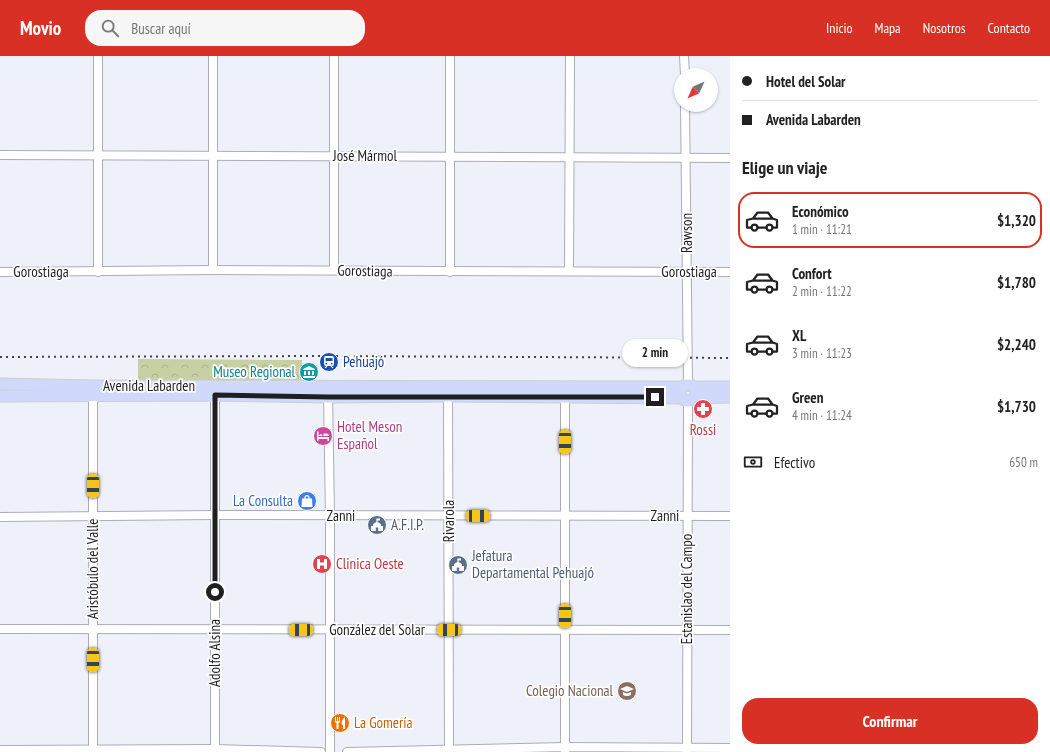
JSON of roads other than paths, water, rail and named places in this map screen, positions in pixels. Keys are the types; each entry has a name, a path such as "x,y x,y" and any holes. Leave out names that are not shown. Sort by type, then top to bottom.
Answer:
{"main road":[{"name":"Avenida Labarden","path":"0,384 93,392"},
{"name":"Avenida Labarden","path":"688,393 730,387"},
{"name":"Avenida Labarden","path":"0,396 93,392 215,390 328,392 448,391 688,393 730,397"}],"street":[{"path":"98,56 98,272"},
{"path":"213,56 213,270"},
{"path":"334,56 334,270"},
{"path":"450,56 450,272"},
{"path":"569,271 571,157 570,56"},
{"path":"684,56 685,68"},
{"name":"Rawson","path":"685,112 688,393"},
{"name":"José Mármol","path":"0,155 730,158"},
{"name":"Gorostiaga","path":"0,272 213,270 730,272"},
{"name":"Adolfo Alsina","path":"215,390 215,751"},
{"name":"Rivarola","path":"448,391 449,751"},
{"name":"Aristóbulo del Valle","path":"93,392 93,751"},
{"path":"328,392 330,516 330,752"},
{"path":"565,392 565,750"},
{"name":"Estanislao del Campo","path":"687,750 688,393"},
{"name":"Zanni","path":"0,517 215,515 730,516"},
{"name":"González del Solar","path":"0,630 730,630"},
{"path":"347,752 687,750 730,748"},
{"path":"0,750 321,752"}],"railway":[{"path":"0,357 328,356 730,358"}],"place":[{"name":"Pehuajó","path":"329,362"},
{"name":"Museo Regional","path":"309,372"},
{"name":"Rossi","path":"703,409"},
{"name":"Hotel Meson Español","path":"323,436"},
{"name":"La Consulta","path":"307,501"},
{"name":"A.F.I.P.","path":"377,525"},
{"name":"Clinica Oeste","path":"322,564"},
{"name":"Jefatura Departamental Pehuajó","path":"458,565"},
{"name":"Colegio Nacional","path":"627,691"},
{"name":"La Gomería","path":"340,723"}]}
